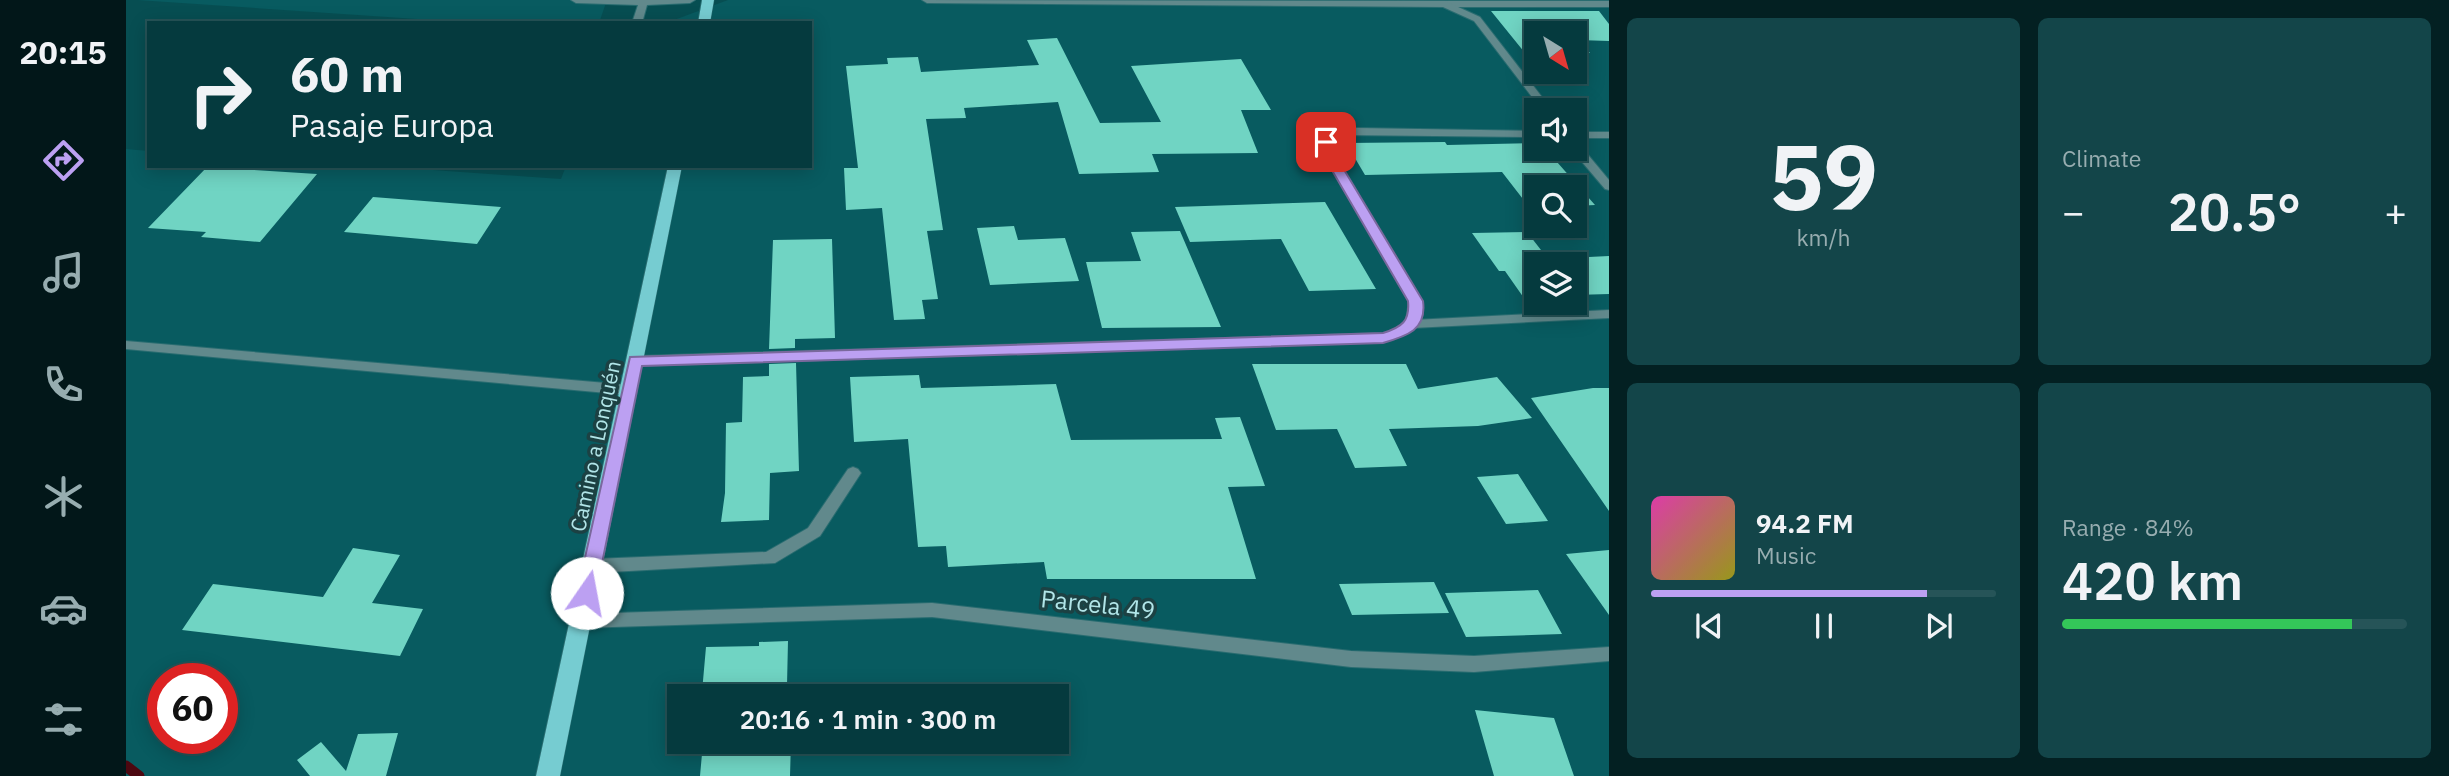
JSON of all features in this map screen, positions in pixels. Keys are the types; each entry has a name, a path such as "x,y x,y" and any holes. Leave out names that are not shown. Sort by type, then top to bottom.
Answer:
{"main road":[{"path":"704,21 708,0"},
{"name":"Camino a Lonquén","path":"548,776 675,168"}],"street":[{"path":"576,0 690,0"},
{"path":"927,0 1609,4"},
{"path":"637,21 643,1"},
{"path":"1445,4 1477,19 1538,98"},
{"path":"636,361 1383,338 1401,333 1413,324 1417,313 1415,301 1325,148 1326,142 1340,132 1357,131 1524,134"},
{"path":"1587,135 1609,135"},
{"path":"1587,160 1609,187"},
{"path":"1413,324 1609,314"},
{"path":"126,345 629,390"},
{"path":"593,566 769,558 814,532 853,473"},
{"name":"Parcela 49","path":"581,621 932,610 1351,659 1474,664 1609,654"}],"shaded area":[{"path":"137,0 607,0 600,21 447,21"},
{"path":"728,0 1609,0 1609,776 126,776 126,149 147,151 147,168 405,168 561,179 565,168 812,168 812,21 671,21"}],"building":[{"path":"1491,11 1599,11 1609,24 1609,41 1587,40 1587,21 1524,21 1524,52"},
{"path":"1057,38 1100,123 1161,122 1131,66 1241,59 1271,110 1241,110 1258,153 1152,154 1159,172 1079,174 1058,102 964,108 966,118 926,119 943,230 927,231 938,299 922,300 925,319 894,320 882,208 846,210 844,168 858,168 846,66 888,64 887,58 918,57 921,72 1039,65 1027,40"},
{"path":"1346,143 1524,143 1524,161 1557,162 1568,175 1524,175 1524,201 1502,172 1365,175"},
{"path":"206,168 317,174 260,242 201,237 206,232 148,228"},
{"path":"1587,196 1595,205 1587,205"},
{"path":"373,197 501,207 477,244 344,232"},
{"path":"1325,202 1376,289 1309,291 1281,239 1190,242 1175,207"},
{"path":"1014,226 1018,240 1065,238 1079,281 990,285 977,228"},
{"path":"1180,231 1221,327 1102,328 1086,262 1141,261 1131,232"},
{"path":"1524,232 1524,238 1532,238 1543,252 1524,252 1524,298 1505,271 1499,271 1472,233"},
{"path":"832,239 835,338 795,339 795,348 769,349 773,240"},
{"path":"1609,256 1609,294 1587,295 1587,257"},
{"path":"796,363 799,471 770,473 769,520 721,522 725,493 726,423 742,422 743,377 769,376 769,364"},
{"path":"1252,364 1406,364 1418,389 1497,377 1532,418 1478,426 1389,429 1407,466 1355,468 1337,429 1276,430"},
{"path":"919,375 921,388 1056,384 1071,440 1222,439 1215,418 1240,417 1265,486 1228,487 1256,579 1047,579 1044,562 948,567 946,546 918,547 908,439 854,442 850,377"},
{"path":"1609,388 1609,511 1531,398"},
{"path":"1518,474 1548,521 1506,524 1477,477"},
{"path":"353,548 400,555 372,603 423,609 400,656 182,630 213,584 323,597"},
{"path":"1609,550 1609,615 1566,554"},
{"path":"1434,582 1449,613 1352,615 1339,584"},
{"path":"1538,590 1562,634 1466,637 1445,593"},
{"path":"788,641 787,684 703,684 706,647 759,646 759,642"},
{"path":"1475,710 1554,718 1574,776 1494,776"},
{"path":"398,733 386,776 310,776 297,760 321,742 346,771 358,734"},
{"path":"702,754 791,754 790,776 700,776"}],"waterway":[{"path":"126,766 139,776"}],"route":[{"path":"587,593 636,361 1383,338 1401,333 1413,324 1417,313 1415,301 1325,148 1326,142"}]}
